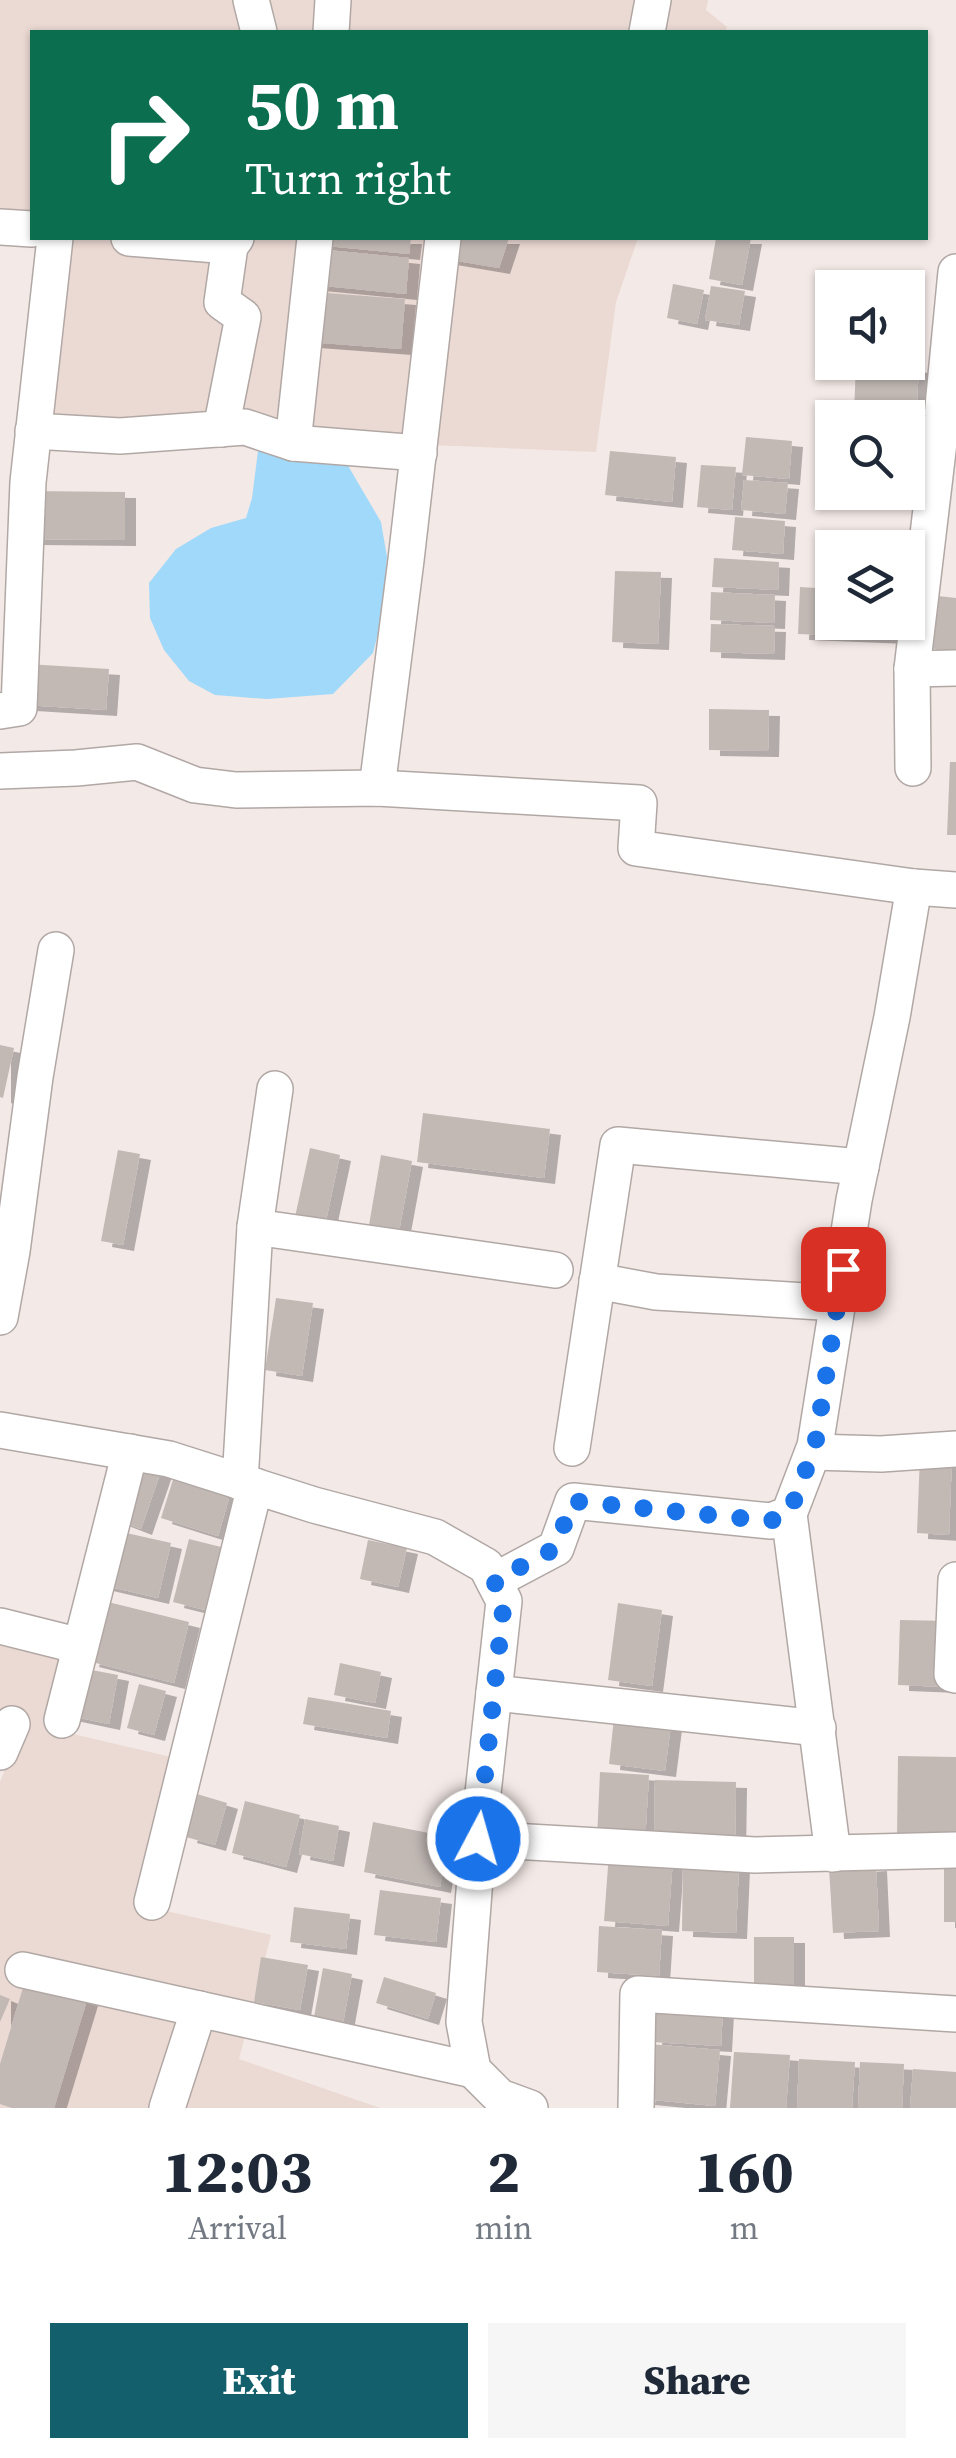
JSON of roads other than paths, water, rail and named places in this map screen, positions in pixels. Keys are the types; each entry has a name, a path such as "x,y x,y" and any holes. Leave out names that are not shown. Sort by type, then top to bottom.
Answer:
{"street":[{"path":"251,0 258,30"},
{"path":"331,30 333,0"},
{"path":"647,30 653,0"},
{"path":"0,227 30,230"},
{"path":"0,712 19,708 28,482 55,240"},
{"path":"180,240 233,242 222,302 242,317 221,429"},
{"path":"293,444 315,240"},
{"path":"376,788 443,240"},
{"path":"914,768 912,668 946,467 956,272"},
{"path":"33,432 120,436 244,427 293,444 418,454"},
{"path":"912,668 956,668"},
{"path":"0,771 137,762 195,785 236,790 376,788 638,804 636,848 956,890"},
{"path":"833,1854 789,1514 813,1452 914,887"},
{"path":"0,1317 56,950"},
{"path":"152,1902 247,1484 255,1227 275,1089"},
{"path":"572,1448 618,1146 861,1167"},
{"path":"255,1227 555,1270"},
{"path":"597,1281 656,1292 838,1303"},
{"path":"1,1435 169,1460 435,1536 486,1566 504,1601 478,1839 464,2022 480,2087"},
{"path":"813,1452 956,1450"},
{"path":"62,1720 130,1452"},
{"path":"494,1581 556,1548 572,1501 770,1521 789,1514"},
{"path":"956,1580 952,1674 956,1675"},
{"path":"0,1626 80,1646"},
{"path":"494,1692 818,1728"},
{"path":"478,1839 754,1855 956,1850"},
{"path":"23,1970 199,2010 480,2087 530,2108"},
{"path":"636,2108 638,1994 956,2014"},
{"path":"167,2108 199,2010"}],"water":[{"path":"302,448 347,464 381,522 387,557 381,622 373,653 333,694 267,699 215,695 189,681 164,650 150,618 149,583 176,549 211,528 246,518 258,451"}]}
